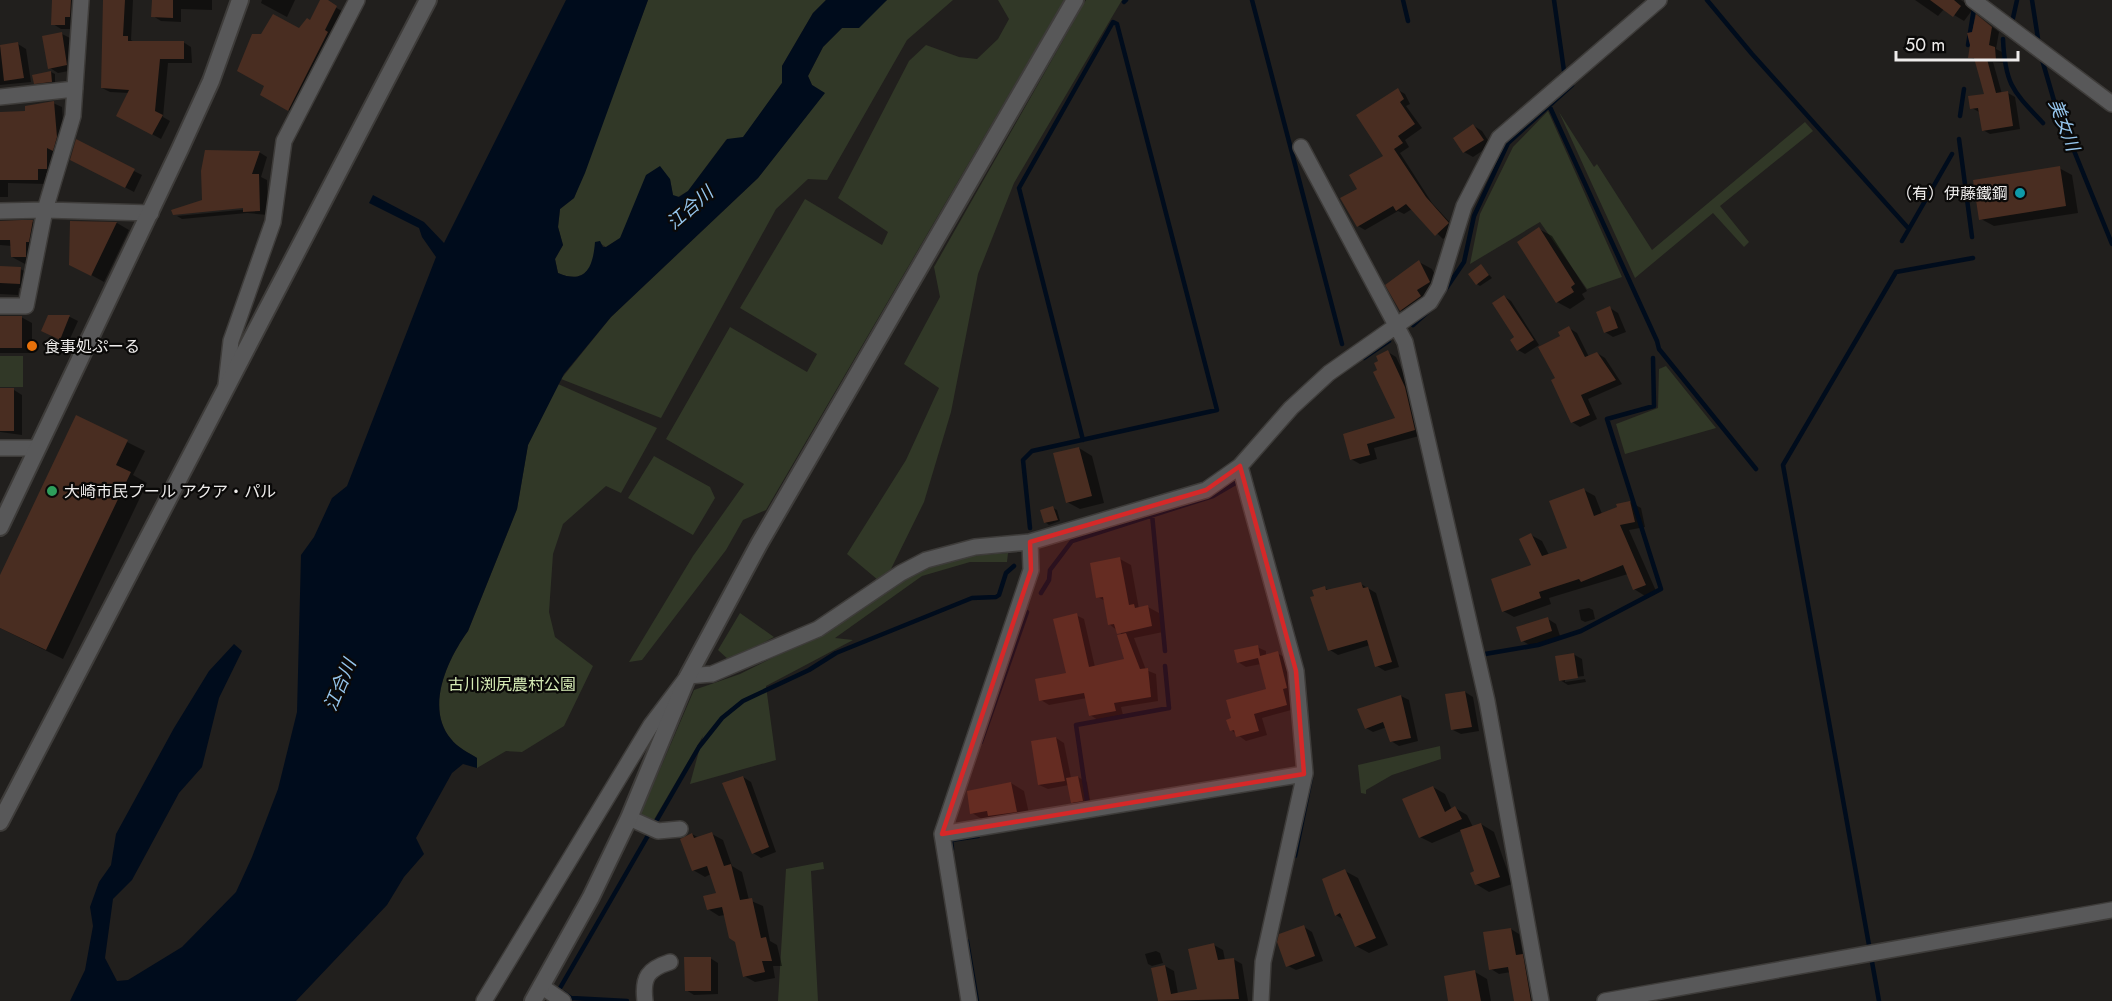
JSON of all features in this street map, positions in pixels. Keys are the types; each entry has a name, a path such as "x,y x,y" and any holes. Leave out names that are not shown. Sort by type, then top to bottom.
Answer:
{"street":[{"path":"0,306 26,306 45,210 73,116 81,0"},
{"path":"0,527 151,213 211,81 240,0"},
{"path":"225,390 231,341 273,222 284,141 357,0"},
{"path":"0,822 428,0"},
{"path":"484,1001 651,725 688,676 765,534 1075,0"},
{"path":"688,676 712,674 818,629 892,578 926,560 975,547 1030,542 1206,490 1240,466 1290,408 1329,373 1430,302 1438,287 1464,206 1498,138 1659,0"},
{"path":"1973,0 2112,104"},
{"path":"0,97 75,89"},
{"path":"1301,147 1398,325 1405,342 1487,701 1540,1001"},
{"path":"0,211 151,213"},
{"path":"0,448 37,448"},
{"path":"1240,466 1296,671 1304,774 1263,962 1261,1001"},
{"path":"969,1001 943,833 1031,570 1030,542"},
{"path":"563,1001 540,992 591,897 644,825 688,676"},
{"path":"943,833 1304,774"},
{"path":"644,825 680,829"},
{"path":"1605,1001 2112,910"},
{"path":"645,1001 643,986 646,975 654,967 670,962"}],"highlighted area":[{"path":"1240,466 1296,671 1304,774 942,834 1031,570 1030,542 1206,490"}],"green space":[{"path":"648,0 826,0 813,13 782,66 782,83 743,138 726,140 688,191 678,197 673,196 670,179 620,238 606,247 601,244 586,272 575,277 567,276 558,273 555,259 563,245 558,227 560,209 574,198"},
{"path":"887,0 953,0 907,40 827,180 808,179 776,209 661,418 561,379 611,317 758,178 824,93 812,85 808,76 823,47 842,28 850,26"},
{"path":"998,0 1064,0 766,510 743,520 726,550 642,660 629,662 693,556 744,484 666,439 730,327 807,372 817,354 740,308 805,199 882,245 888,232 838,198 909,61 926,45 959,57 977,59 998,39 1009,19"},
{"path":"1086,0 1122,0 1014,183 978,274 951,412 924,502 891,569 878,580 847,554 906,460 939,388 904,364 940,297 934,267"},
{"path":"1548,111 1622,277 1587,289 1540,222 1470,264 1480,214 1513,147"},
{"path":"1559,112 1594,167 1597,164 1652,250 1805,122 1813,131 1720,206 1749,242 1744,247 1713,213 1635,278"},
{"path":"0,356 23,356 23,387 0,387"},
{"path":"1666,366 1716,428 1625,454 1616,424 1658,408 1659,369"},
{"name":"古川渕尻農村公園","path":"558,384 657,428 621,493 606,486 563,524 553,554 549,612 555,637 593,666 564,726 522,752 506,751 477,768 477,758 454,742 443,727 439,699 442,684 453,656 468,631 517,509 528,445"},
{"path":"654,456 710,487 715,498 693,535 628,498"},
{"path":"1008,553 1007,562 970,562 922,576 835,638 853,640 766,686 776,760 690,784 703,736 652,823 639,818 694,690 740,674 818,635 914,571 969,556"},
{"path":"740,613 774,637 730,661 718,650"},
{"path":"1440,746 1441,759 1392,775 1366,790 1366,794 1361,793 1358,765"},
{"path":"823,862 824,869 811,871 818,1001 778,1001 786,869"}],"water":[{"name":"江合川","path":"566,0 648,0 585,173 574,198 560,209 558,227 563,245 555,259 558,273 575,277 581,275 590,266 595,242 600,241 603,247 606,247 620,238 646,175 660,166 670,179 673,195 679,197 688,191 727,139 743,137 782,83 782,66 813,13 826,0 887,0 859,28 842,28 823,47 808,76 812,85 825,93 758,178 611,317 564,374 528,445 517,509 468,631 453,656 442,684 439,699 443,727 454,742 477,758 477,768 463,764 452,773 416,838 424,854 404,877 387,905 296,1001 70,1001 85,970 93,926 90,907 99,882 111,865 116,834 174,728 209,671 234,644 242,651 219,698 202,767 179,793 132,880 113,899 105,958 117,981 128,980 182,947 236,892 278,789 297,712 301,555 314,537 332,498 347,486 436,257 422,237 419,228 369,203 373,195 424,222 444,243"}],"building":[{"path":"52,0 71,0 70,17 65,17 65,25 51,25"},
{"path":"103,0 125,0 123,36 128,36 128,41 184,41 184,59 160,59 155,111 163,115 152,135 116,116 129,90 101,88"},
{"path":"152,0 173,0 173,18 151,17"},
{"path":"320,0 328,0 337,6 325,30 328,32 288,111 260,95 264,86 237,71 252,34 261,34 273,14 299,28 307,18 310,20"},
{"path":"1930,0 1954,0 1961,6 1953,17"},
{"path":"1976,14 1992,27 1989,45 1995,47 1996,60 1987,59 1996,93 2008,91 2013,126 1982,131 1978,108 1970,109 1968,96 1984,94 1974,58 1968,58 1970,45 1967,33 1972,32"},
{"path":"62,32 67,65 48,69 42,36"},
{"path":"18,42 24,78 4,81 0,45"},
{"path":"51,71 52,82 34,84 32,75"},
{"path":"1398,88 1404,99 1400,102 1415,124 1398,136 1403,143 1394,149 1426,197 1449,223 1435,236 1406,204 1396,211 1393,206 1357,227 1340,198 1357,189 1349,175 1383,156 1356,115"},
{"path":"54,101 57,137 53,151 47,148 47,169 38,169 38,180 0,180 0,112 25,111 25,106"},
{"path":"1473,124 1484,140 1463,153 1453,138"},
{"path":"76,139 135,169 125,188 70,160"},
{"path":"205,150 260,151 252,174 259,174 260,211 243,212 243,208 173,215 171,210 202,200 201,171"},
{"name":"（有）伊藤鐵鋼","path":"2060,166 2066,206 1979,220 1973,180"},
{"path":"33,220 29,242 26,242 26,257 11,257 10,240 0,240 0,221"},
{"path":"70,221 117,222 91,276 69,265"},
{"path":"1539,227 1575,284 1571,287 1574,292 1556,303 1517,242"},
{"path":"1419,260 1430,282 1417,290 1421,296 1400,311 1385,285"},
{"path":"1481,264 1489,275 1476,285 1468,274"},
{"path":"0,266 21,267 20,284 0,283"},
{"path":"1504,295 1534,340 1517,351 1510,340 1514,337 1492,303"},
{"path":"1610,306 1618,328 1604,333 1596,312"},
{"path":"48,315 70,315 60,340 41,331"},
{"path":"0,316 22,316 22,348 0,348"},
{"path":"1569,326 1585,357 1597,352 1616,380 1581,395 1590,415 1571,423 1551,380 1555,378 1538,347 1560,336 1558,332"},
{"path":"1388,350 1405,387 1415,430 1367,444 1370,455 1350,460 1343,434 1395,418 1373,372 1377,370 1374,363 1378,361 1376,356"},
{"path":"0,388 14,388 14,431 0,431"},
{"path":"76,415 128,440 116,465 131,472 46,650 0,628 0,575"},
{"path":"1079,447 1092,496 1066,503 1053,453"},
{"path":"1584,488 1594,516 1617,507 1616,504 1630,501 1635,522 1620,525 1646,585 1633,590 1623,565 1581,582 1579,579 1539,592 1541,598 1502,612 1491,579 1531,565 1519,539 1531,533 1542,556 1567,548 1549,501"},
{"path":"1053,506 1058,520 1044,523 1040,510"},
{"path":"1120,557 1129,605 1134,604 1135,608 1148,605 1152,626 1117,634 1114,624 1108,625 1103,597 1096,598 1090,563"},
{"path":"1361,582 1363,588 1368,587 1392,662 1375,667 1367,640 1328,651 1310,597 1314,596 1312,590 1325,586 1326,590"},
{"path":"1077,613 1089,667 1124,659 1117,635 1126,633 1140,669 1148,668 1151,697 1114,703 1116,711 1089,716 1084,693 1039,701 1035,679 1066,673 1053,619"},
{"path":"1548,617 1552,631 1521,642 1516,627"},
{"path":"1258,645 1260,656 1278,651 1287,688 1283,689 1287,705 1254,714 1259,731 1236,737 1234,730 1230,731 1226,720 1231,718 1226,700 1266,689 1258,658 1237,663 1234,650"},
{"path":"1574,653 1578,678 1559,681 1555,656"},
{"path":"1465,691 1472,727 1451,730 1445,694"},
{"path":"1401,695 1411,738 1390,742 1383,722 1365,729 1357,709"},
{"path":"1056,737 1065,781 1038,785 1031,741"},
{"path":"743,776 769,847 752,854 722,783"},
{"path":"1078,776 1083,801 1071,803 1066,778"},
{"path":"1011,782 1017,812 988,816 987,811 970,814 967,791"},
{"path":"1433,786 1445,812 1455,806 1462,819 1419,838 1402,799"},
{"path":"1481,823 1500,877 1475,885 1470,873 1474,871 1460,830"},
{"path":"712,832 724,866 731,864 740,900 752,898 761,938 766,937 772,961 762,961 765,972 743,977 735,942 729,938 722,907 707,910 703,896 716,893 707,866 692,871 680,839 692,833 694,838"},
{"path":"1345,869 1376,938 1355,947 1340,913 1335,916 1322,879"},
{"path":"1304,925 1315,956 1286,967 1277,942 1279,934"},
{"path":"1511,928 1516,955 1523,954 1531,1001 1514,1001 1508,967 1489,970 1483,932"},
{"path":"1214,943 1218,960 1234,958 1239,999 1158,1001 1151,968 1165,965 1171,994 1197,989 1188,949"},
{"path":"684,957 711,957 711,991 685,991"},
{"path":"1475,970 1481,1001 1448,1001 1444,976"}],"waterway":[{"path":"1252,0 1342,344"},
{"path":"1403,0 1408,21"},
{"path":"1554,0 1564,71"},
{"path":"1707,0 1752,54 1909,229"},
{"path":"2013,18 2017,0"},
{"name":"美女川","path":"2032,0 2039,45"},
{"path":"1968,45 1974,8"},
{"path":"1030,528 1023,460 1032,451 1217,410 1117,24 1113,22 1019,188 1083,440"},
{"path":"2003,39 2006,67 2012,86 2043,123"},
{"name":"美女川","path":"2041,56 2055,104 2112,244"},
{"path":"1437,302 1464,262 1474,216 1508,143 1572,85"},
{"path":"1960,116 1964,89"},
{"path":"1549,105 1659,349 1756,469"},
{"path":"1959,139 1972,237"},
{"path":"1902,241 1952,154"},
{"path":"1879,1001 1783,465 1896,272 1973,258"},
{"path":"1413,325 1432,308"},
{"path":"1364,358 1389,341"},
{"path":"1485,654 1538,645 1581,631 1661,589 1607,419 1654,406 1653,358"},
{"path":"1041,593 1049,580 1050,570 1072,541 1213,496 1237,482"},
{"path":"1152,514 1165,651"},
{"path":"556,995 699,747 722,718 743,701 809,670 836,653 972,598 996,597 999,595 1006,573 1014,566"},
{"path":"981,742 1027,612"},
{"path":"1088,807 1076,725 1169,708 1165,666"},
{"path":"1295,856 1311,778"},
{"path":"952,849 951,840 978,836"},
{"path":"967,941 977,1001"},
{"path":"564,993 571,998 627,1001"}],"place":[{"name":"（有）伊藤鐵鋼","path":"2020,193"},
{"name":"食事処ぷーる","path":"32,346"},
{"name":"大崎市民プール アクア・パル","path":"52,491"}]}
